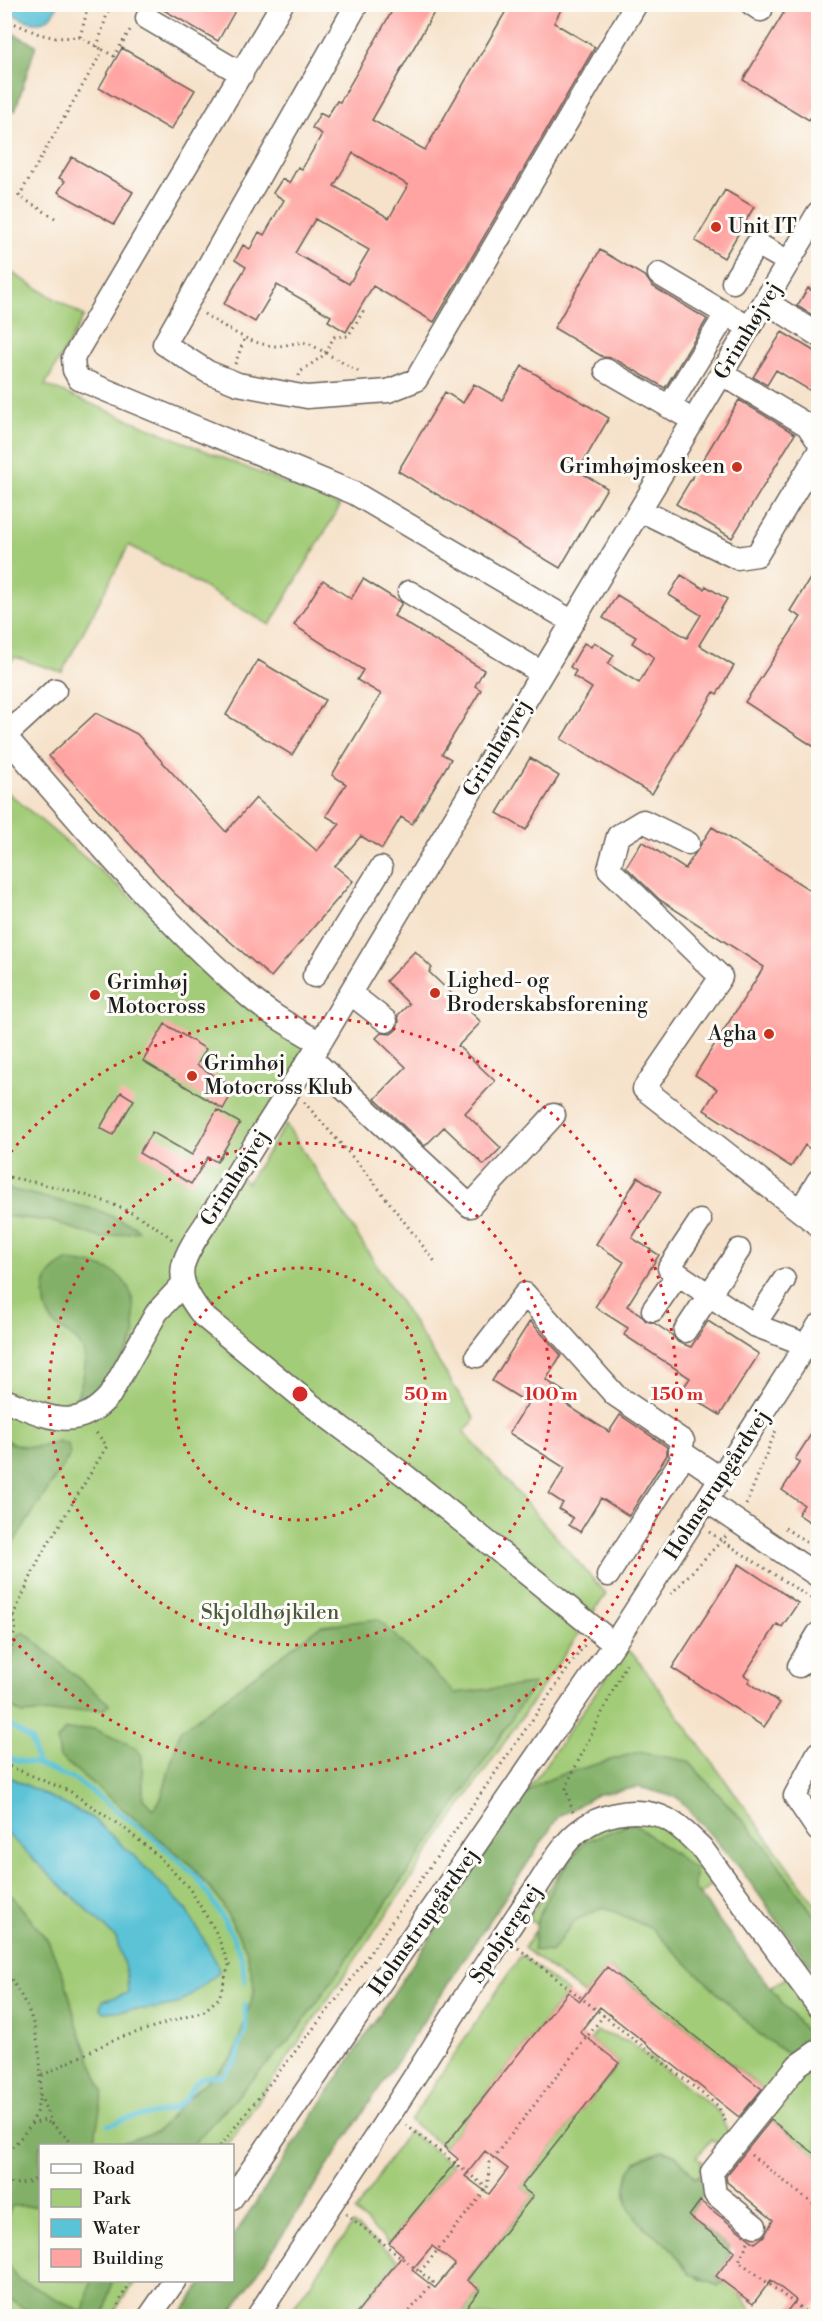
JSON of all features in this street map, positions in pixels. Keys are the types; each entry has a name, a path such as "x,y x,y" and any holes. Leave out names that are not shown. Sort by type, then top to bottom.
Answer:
{"street":[{"path":"282,4 73,358 74,370 79,379 354,493 573,622"},
{"path":"357,4 164,344 208,372 228,380 267,391 298,396 388,392 416,380 636,4"},
{"path":"141,20 242,74"},
{"name":"Grimhøjvej","path":"184,1283 182,1268 188,1253 366,968 819,213"},
{"path":"733,282 757,244 789,262"},
{"path":"659,274 749,328"},
{"path":"765,302 819,335"},
{"path":"669,407 726,314"},
{"path":"606,370 694,421"},
{"path":"722,374 807,425 819,441"},
{"path":"640,510 737,558 757,555 819,453"},
{"path":"409,592 542,673"},
{"path":"55,690 5,736 156,907 246,994 280,1019 315,1050 470,1206 554,1115"},
{"path":"688,843 643,821 618,836 609,869 721,977 644,1089 819,1225"},
{"path":"314,976 381,868"},
{"path":"334,944 366,968"},
{"path":"350,993 386,1021"},
{"path":"800,1211 819,1182"},
{"path":"700,1221 669,1268 754,1325 794,1340 804,1349"},
{"path":"685,1331 739,1250"},
{"path":"653,1310 678,1274"},
{"path":"754,1325 784,1280"},
{"path":"4,1400 54,1419 68,1421 84,1417 101,1406 110,1395 157,1312 184,1283 202,1317 622,1650"},
{"path":"477,1356 525,1294 615,1395 683,1441 680,1451 716,1476"},
{"name":"Holmstrupgårdvej","path":"234,2195 622,1650 707,1501 716,1476 819,1326"},
{"path":"608,1575 685,1454"},
{"path":"707,1501 742,1513 819,1576"},
{"path":"799,1666 819,1634"},
{"path":"819,1752 795,1796 819,1830"},
{"name":"Spobjergvej","path":"258,2316 331,2202 392,2114 502,1936 560,1852 579,1831 599,1819 619,1813 639,1812 659,1815 684,1830 700,1847 817,2002"},
{"path":"755,2226 715,2194 712,2172 798,2065 819,2051"},
{"path":"150,2316 174,2282"}],"path":[{"path":"80,37 89,4"},
{"path":"97,47 110,4"},
{"path":"4,19 39,34 56,38 80,37 114,56 141,20"},
{"path":"55,218 19,196 103,50"},
{"path":"187,304 245,338 260,344 274,346 303,342 325,352 361,373 368,394"},
{"path":"298,396 300,372 325,352 334,337 348,336 364,310"},
{"path":"228,380 245,338"},
{"path":"290,1088 369,1176 436,1263"},
{"path":"4,1176 40,1183 114,1205 163,1231 188,1253"},
{"path":"13,1616 40,1557 107,1446 84,1417"},
{"path":"669,1596 722,1541 742,1513 780,1420"},
{"path":"716,1476 733,1494 742,1513"},
{"path":"742,1513 756,1509"},
{"path":"783,1526 819,1550"},
{"path":"722,1541 819,1603"},
{"path":"4,1609 13,1616 16,1626 4,1677"},
{"path":"221,2144 344,1990 595,1630"},
{"path":"579,1831 566,1789 622,1650"},
{"path":"4,1764 71,1792 125,1829 157,1855 189,1888 215,1930 229,1965 219,1998 204,2011 113,2040 39,2078"},
{"path":"502,1936 718,2106 736,2143 819,2208"},
{"path":"4,1970 18,1988 33,2023 40,2061 36,2111 31,2124 4,2156"},
{"path":"420,2272 487,2188 490,2162 603,2015"},
{"path":"39,2094 52,2124"},
{"path":"392,2114 487,2188"},
{"path":"31,2124 45,2120 74,2144"},
{"path":"4,2182 14,2185 28,2183 39,2177"},
{"path":"331,2202 433,2282 406,2316"},
{"path":"755,2226 739,2261 811,2316"},
{"path":"113,2316 129,2282"},
{"path":"4,2305 21,2316"}],"green space":[{"path":"4,29 36,45 15,111 5,105"},
{"path":"5,269 84,316 45,385 340,506 270,625 129,545 62,672 15,657 5,667"},
{"name":"Skjoldhøjkilen","path":"5,790 246,994 320,1043 237,1173 247,1183 286,1124 475,1419 464,1432 606,1594 229,2144 39,2144 39,2282 135,2282 111,2316 5,2316"},
{"path":"5,1188 97,1210 135,1226 138,1231 101,1238 50,1221 5,1216"},
{"path":"67,1261 94,1265 116,1274 130,1290 133,1303 134,1337 132,1342 95,1400 85,1406 76,1400 84,1371 85,1359 82,1348 75,1339 52,1321 44,1296 48,1277"},
{"path":"5,1440 31,1447 58,1441 68,1445 70,1455 5,1556"},
{"path":"378,1619 455,1693 534,1684 468,1786 294,2035 193,2144 120,2144 157,2131 186,2100 233,2057 255,1989 246,1949 220,1901 191,1865 60,1757 57,1740 65,1730 94,1729 135,1747 142,1756 143,1799 154,1809 161,1799 180,1731 321,1626"},
{"path":"24,1632 109,1704 105,1709 22,1714 5,1703 5,1690 17,1635"},
{"path":"626,1649 635,1656 818,1908 818,1921 764,1844 688,1761 563,1774 538,1784 522,1798"},
{"path":"638,1752 688,1761 764,1844 818,1921 818,1977 739,1867 678,1798 639,1787 598,1794 558,1817 229,2316 180,2316 203,2282 234,2282 234,2235 522,1798 538,1784 563,1774"},
{"path":"649,1821 682,1838 717,1881 699,1895 770,1988 787,1977 815,2022 803,2049 765,2091 608,1967 585,1995 524,1948 538,1926 528,1919 579,1842 608,1824"},
{"path":"633,1823 695,1869 694,1888 809,2035 788,2054 759,2034 652,1929 604,1907 574,1921 551,1952 533,1950 537,1920 560,1875 584,1842"},
{"path":"5,1887 48,1941 65,1979 77,2025 103,2091 94,2144 39,2144 39,2206 12,2206 5,2221"},
{"path":"521,1955 568,1992 444,2147 410,2121"},
{"path":"597,2031 631,2043 719,2112 731,2138 721,2145 711,2139 697,2157 702,2161 699,2176 695,2178 676,2155 663,2150 646,2157 636,2166 629,2178 626,2200 630,2210 637,2218 670,2247 694,2275 701,2279 722,2282 731,2286 739,2293 755,2316 460,2316 480,2291 468,2281 471,2276 533,2196 521,2187 619,2063 590,2040"},
{"path":"818,2059 818,2157 766,2115"},
{"path":"408,2131 453,2165 389,2243 355,2212"},
{"path":"663,2150 676,2155 695,2178 699,2176 705,2183 705,2191 689,2216 729,2247 730,2257 716,2276 724,2282 717,2286 689,2273 669,2246 643,2226 628,2207 626,2186 629,2171 637,2161"},
{"path":"353,2224 399,2260 354,2316 287,2316"},
{"path":"4,2259 18,2279 84,2313 91,2282 112,2282 104,2316 35,2316 5,2295"}],"water":[{"path":"5,4 58,5 46,20 35,22 16,16"},
{"path":"5,1775 92,1818 133,1855 187,1910 214,1958 219,1970 217,1974 180,2003 158,2008 103,2012 100,2008 103,2001 128,1993 127,1976 116,1938 5,1832"}],"building":[{"path":"153,4 229,4 236,9 218,41"},
{"path":"396,4 439,4 372,120 425,150 510,4 564,4 554,23 595,47 434,322 373,286 346,332 328,321 331,316 277,285 255,322 224,304 246,267 235,260 243,245 250,249 259,232 264,235 284,200 273,193 282,179 289,183 298,167 302,169 322,134 312,128 320,113 327,117 337,101 340,102","holes":["353,153 408,185 389,218 334,186","315,219 369,250 349,284 295,253"]},
{"path":"789,4 819,4 819,105 809,120 743,80"},
{"path":"122,48 195,90 171,130 99,88"},
{"path":"72,157 133,192 114,224 58,192 65,181 59,178"},
{"path":"725,190 754,207 724,258 695,241"},
{"path":"600,250 646,277 652,286 707,319 665,388 613,358 603,357 554,328"},
{"path":"808,288 819,295 819,319 797,306"},
{"path":"782,332 819,354 819,396 776,370 767,385 753,377"},
{"path":"522,366 609,418 578,471 607,488 560,568 398,471 445,392 463,403 474,384 502,400"},
{"name":"Grimhøjmoskeen","path":"739,400 795,434 732,538 676,504"},
{"path":"819,564 819,750 745,702 801,617 790,611"},
{"path":"681,575 704,589 706,586 727,599 699,645 734,666 717,694 714,692 652,794 561,739 592,688 573,676 576,671 570,667 584,643 591,647 594,642 614,655 608,664 639,683 654,657 632,643 636,637 603,618 617,595 687,638 701,615 669,595"},
{"path":"363,579 402,603 394,616 484,670 475,686 481,690 442,754 451,759 412,824 401,817 382,849 361,836 335,866 353,881 271,977 174,893 49,756 96,713 137,734 226,832 256,798 317,851 340,824 326,816 346,784 332,775 381,694 357,680 363,670 294,625 323,580 351,599"},
{"path":"258,660 325,700 292,755 226,715"},
{"path":"530,758 559,776 526,830 497,813"},
{"path":"712,827 819,896 819,1124 813,1133 818,1137 810,1149 805,1145 791,1167 704,1110 717,1089 695,1075 764,967 660,900 626,867 642,841 685,869"},
{"path":"415,951 432,968 429,972 481,1022 458,1046 495,1081 465,1113 501,1148 484,1165 444,1127 425,1146 375,1099 406,1067 376,1038 381,1033 391,1034 396,1030 399,1022 398,1015 409,1004 386,981"},
{"name":"Grimhøj Motocross Klub","path":"165,1024 206,1049 197,1065 235,1088 223,1109 143,1061"},
{"path":"121,1092 134,1100 113,1135 100,1128"},
{"path":"217,1110 240,1123 217,1162 208,1157 191,1184 139,1153 152,1132 192,1155"},
{"path":"638,1177 661,1192 632,1238 659,1255 627,1306 646,1321 654,1323 672,1335 678,1342 691,1347 708,1321 759,1354 720,1415 681,1391 690,1378 624,1335 628,1328 595,1307 624,1262 596,1244"},
{"path":"530,1321 561,1355 546,1380 572,1397 567,1405 609,1432 620,1415 667,1447 667,1455 629,1516 601,1498 580,1532 569,1525 573,1518 559,1509 563,1503 549,1494 565,1468 509,1433 528,1403 492,1381"},
{"path":"819,1422 819,1528 798,1514 804,1505 782,1490 800,1462 795,1459"},
{"path":"739,1564 798,1603 782,1627 777,1624 744,1675 750,1679 748,1682 780,1703 764,1727 672,1668"},
{"path":"607,1967 762,2089 739,2117 600,2007 580,2032 619,2063 521,2187 533,2196 467,2280 480,2290 460,2316 354,2316 403,2255 389,2243 458,2159 444,2147 568,1992 580,2001","holes":["485,2151 508,2169 489,2194 465,2176","432,2246 455,2264 435,2288 412,2270"]},
{"path":"771,2120 819,2157 819,2300 805,2316 783,2316 796,2300 771,2280 753,2304 716,2276 735,2251 689,2216 700,2201 755,2243 765,2235 773,2220 727,2182 726,2176"}],"waterway":[{"path":"4,1721 32,1741 37,1764"},
{"path":"4,1754 11,1759 37,1764 77,1781 152,1837 196,1876 232,1935 242,1958 245,1982"},
{"path":"108,2125 175,2107 182,2102 198,2081 211,2076 222,2076 237,2060 239,2044 246,2032 245,2004"}],"place":[{"name":"Unit IT","path":"716,227"},
{"name":"Grimhøjmoskeen","path":"737,467"},
{"name":"Lighed- og Broderskabsforening","path":"435,993"},
{"name":"Grimhøj Motocross","path":"95,995"},
{"name":"Agha","path":"769,1034"},
{"name":"Grimhøj Motocross Klub","path":"192,1076"}]}
